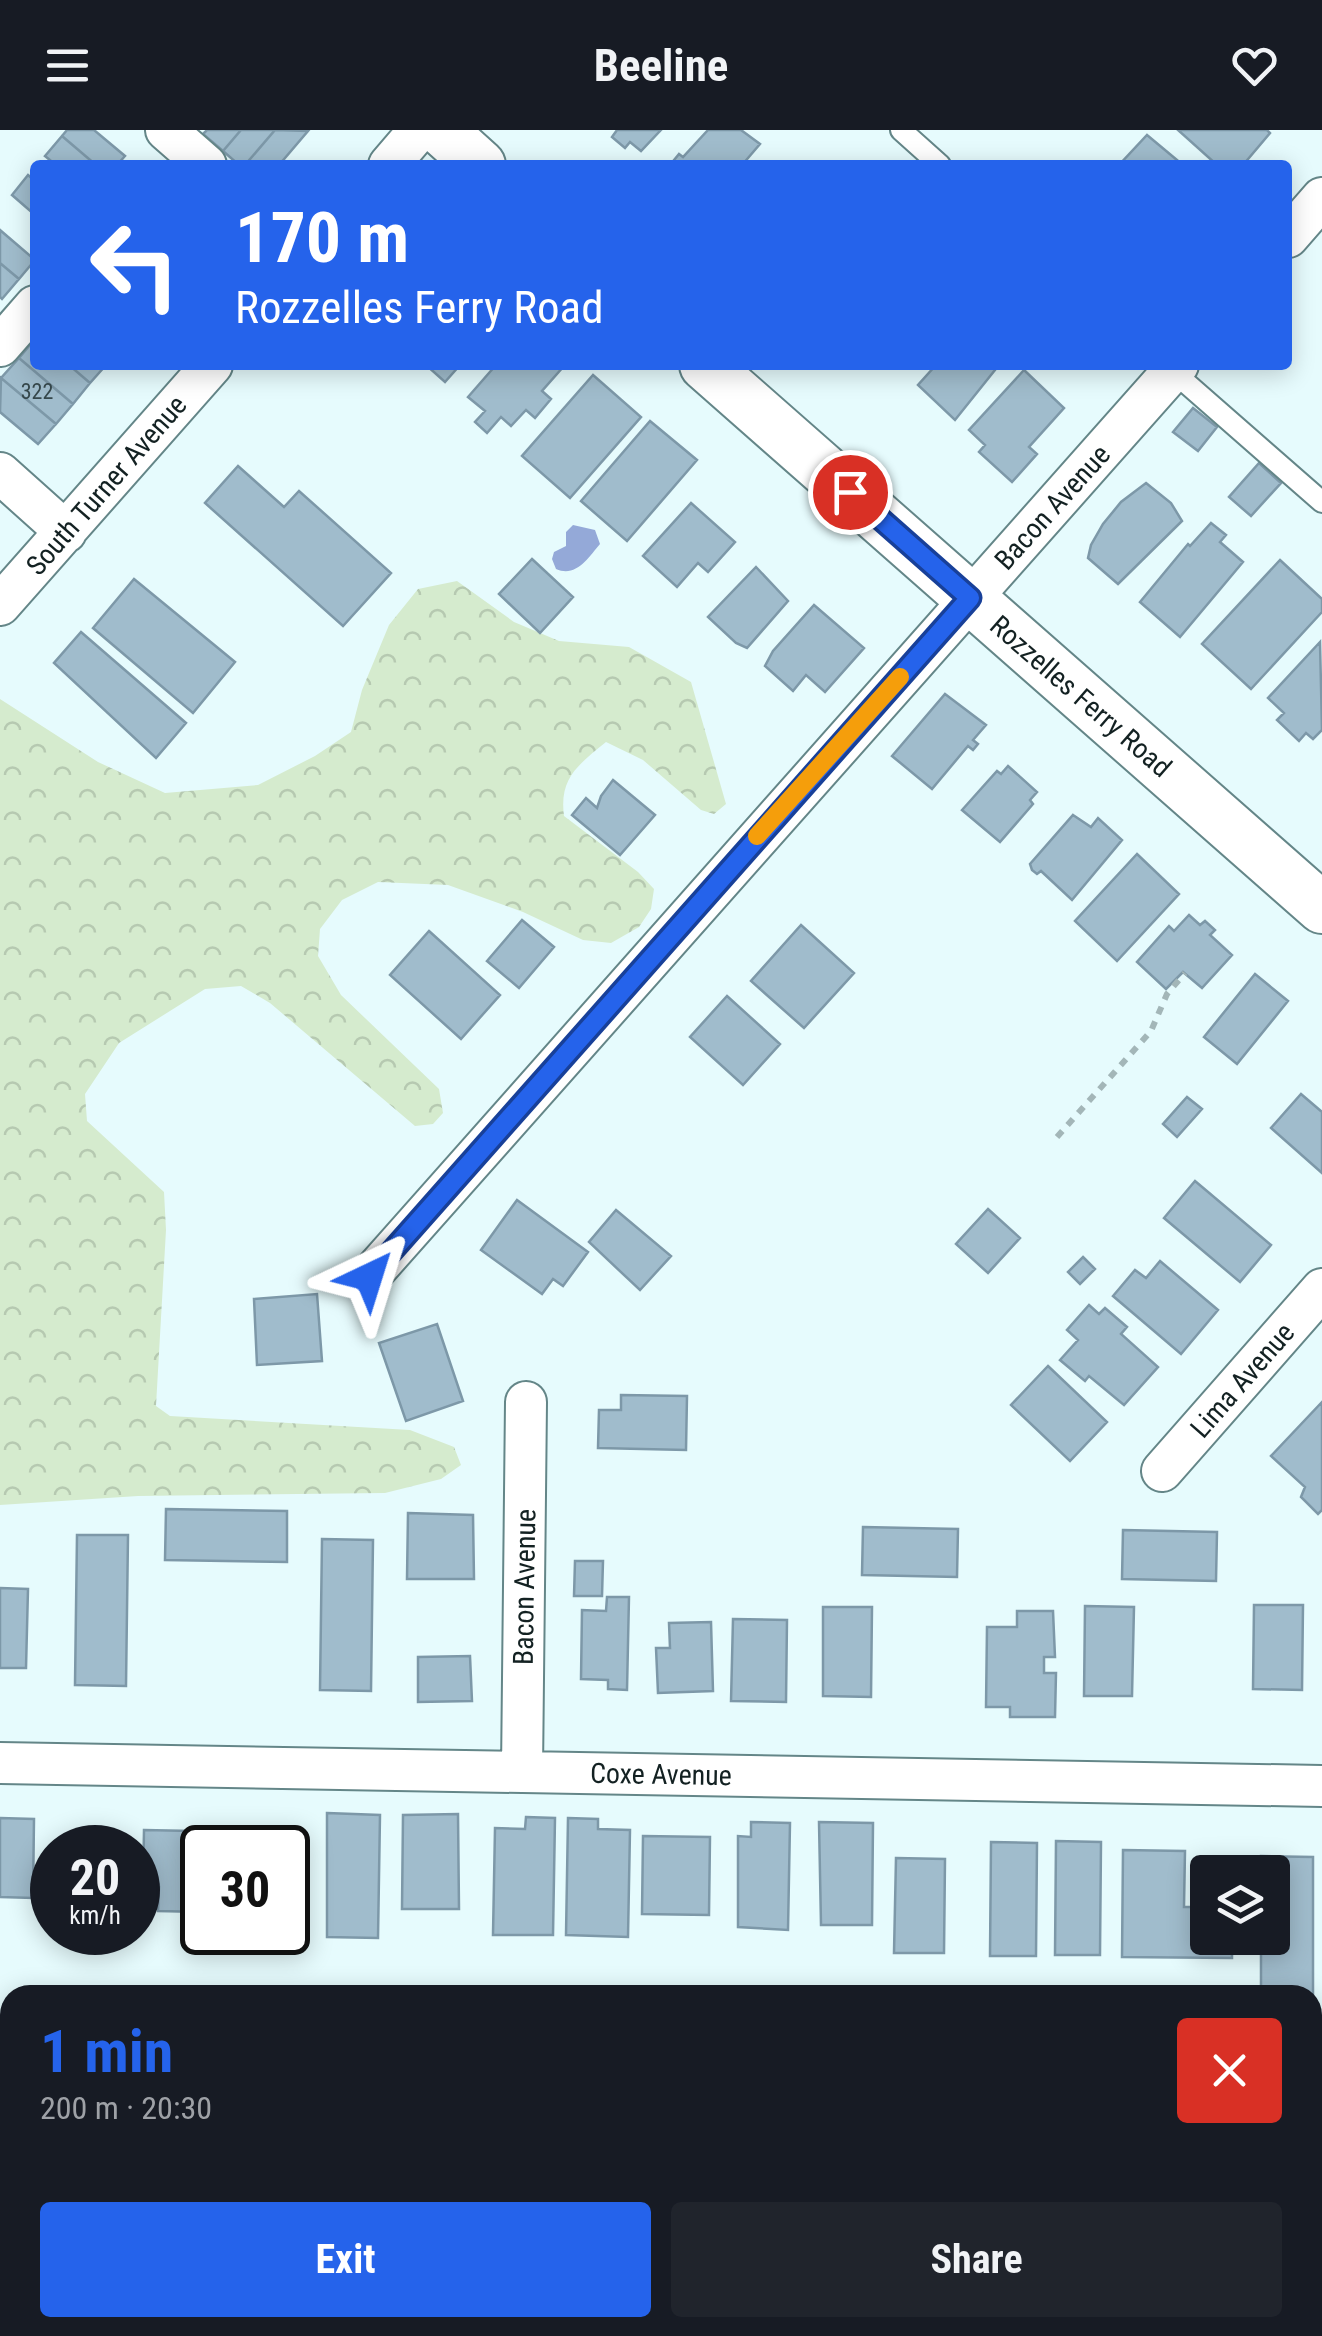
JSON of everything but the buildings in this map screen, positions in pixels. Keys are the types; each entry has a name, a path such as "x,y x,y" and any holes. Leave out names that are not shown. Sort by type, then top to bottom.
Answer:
{"street":[{"path":"392,160 419,130"},
{"path":"441,130 474,160"},
{"path":"1292,232 1322,198"},
{"path":"0,346 30,312"},
{"name":"South Turner Avenue","path":"0,605 208,370"},
{"name":"Rozzelles Ferry Road","path":"711,370 1322,908"},
{"name":"Bacon Avenue","path":"369,1277 1169,370"},
{"path":"0,473 66,532"},
{"name":"Lima Avenue","path":"1162,1471 1322,1290"},
{"name":"Bacon Avenue","path":"522,1771 526,1402"},
{"name":"Coxe Avenue","path":"0,1764 1322,1786"}],"lane":[{"path":"901,130 934,160"},
{"path":"1175,370 1322,502"}],"path":[{"path":"1057,1136 1151,1031 1167,994 1186,973"}],"green space":[{"path":"457,581 514,622 559,641 629,647 691,682 726,804 714,814 701,810 643,760 606,742 573,773 565,792 564,816 638,872 654,889 651,909 639,927 611,943 583,940 523,912 448,885 378,882 342,900 320,929 318,956 341,995 439,1089 443,1113 433,1124 415,1126 270,1003 241,986 205,989 119,1043 85,1094 87,1121 164,1192 166,1230 156,1406 170,1416 410,1430 454,1447 461,1465 441,1479 385,1493 138,1496 0,1505 0,699 98,762 165,793 258,785 315,756 351,732 362,690 389,625 418,589"}],"water":[{"path":"573,525 595,530 600,544 576,569 556,569 554,552 566,546 566,532"}],"slow traffic":[{"path":"757,836 900,677"}],"route":[{"path":"369,1277 970,598 850,492"}]}
